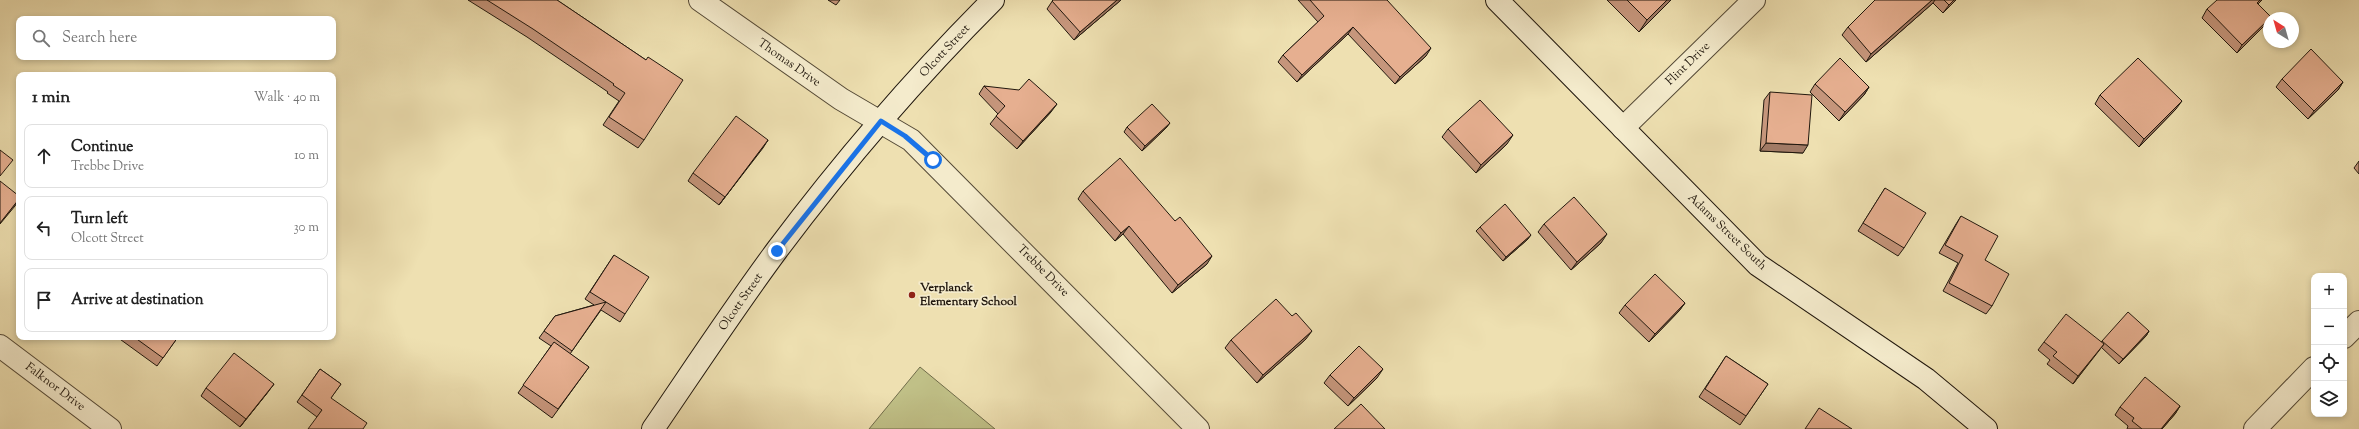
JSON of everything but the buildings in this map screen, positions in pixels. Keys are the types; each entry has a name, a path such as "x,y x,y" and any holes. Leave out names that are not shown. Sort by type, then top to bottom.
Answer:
{"street":[{"name":"Thomas Drive","path":"700,0 842,99 881,121"},
{"name":"Olcott Street","path":"653,429 777,251 881,121 993,0"},
{"name":"Adams Street South","path":"1498,0 1758,265 1926,379 1986,429"},
{"name":"Flint Drive","path":"1623,128 1754,0"},
{"name":"Trebbe Drive","path":"881,121 905,136 933,160 1198,429"},
{"path":"2347,334 2359,322"},
{"name":"Falknor Drive","path":"0,346 110,429"},
{"path":"2255,429 2311,371"}],"green space":[{"path":"920,367 995,429 869,429"}],"place":[{"name":"Verplanck Elementary School","path":"912,295"}],"route":[{"path":"777,251 821,194 881,121 911,140 933,160"}]}
